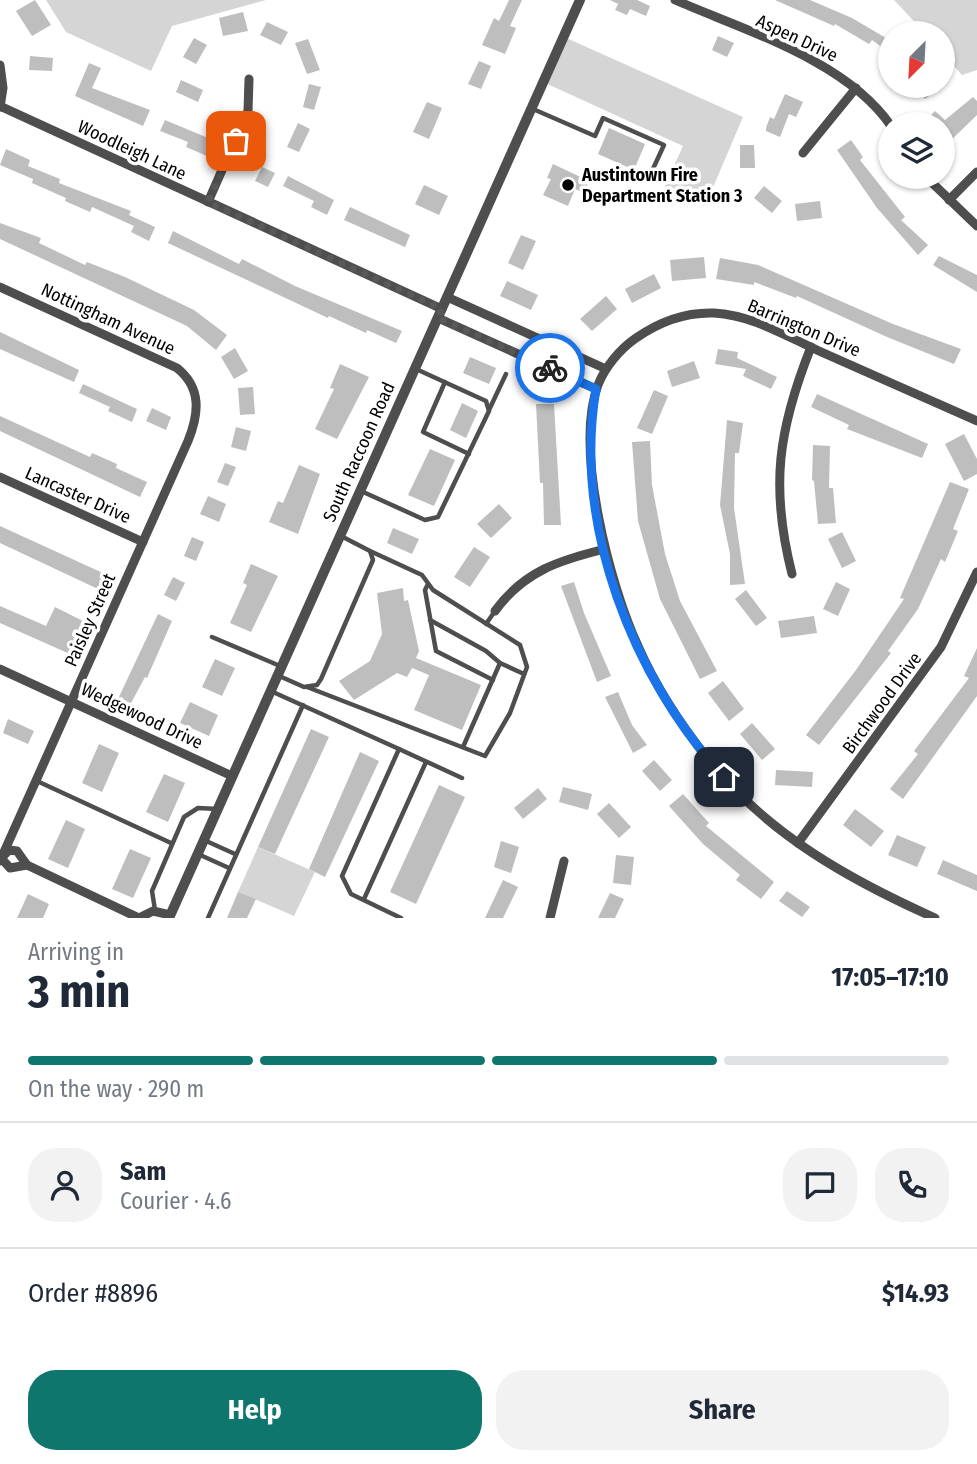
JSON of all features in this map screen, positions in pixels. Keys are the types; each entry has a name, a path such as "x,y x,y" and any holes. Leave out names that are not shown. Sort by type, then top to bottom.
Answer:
{"street":[{"name":"South Raccoon Road","path":"170,916 580,0"},
{"name":"Aspen Drive","path":"676,0 821,65 856,88 878,112"},
{"path":"0,65 3,88 0,106"},
{"path":"208,202 248,111 249,79"},
{"path":"803,153 856,88"},
{"name":"Woodleigh Lane","path":"0,106 208,202 596,389"},
{"path":"949,201 977,172"},
{"path":"938,189 977,226"},
{"name":"Nottingham Avenue","path":"0,287 168,363 181,372 194,390"},
{"path":"447,297 606,369"},
{"name":"Barrington Drive","path":"596,389 606,369 627,345 645,332 676,318 704,313 740,317 977,421"},
{"path":"792,574 781,531 779,459 792,396 811,347"},
{"path":"596,389 593,466 605,549 619,599 637,645 686,729 737,792 798,843 868,887 935,918"},
{"name":"Paisley Street","path":"0,858 37,781 194,425 197,411 194,390"},
{"name":"Lancaster Drive","path":"0,477 143,542"},
{"path":"495,611 514,588 539,570 561,560 605,549"},
{"name":"Birchwood Drive","path":"798,843 942,647 977,572"},
{"name":"Wedgewood Drive","path":"0,669 232,776"},
{"path":"27,865 10,869 0,858 13,849 21,854 27,865 139,918 155,911 170,916"},
{"path":"550,918 564,861"}],"lane":[{"path":"532,108 595,136 603,118 664,145 652,171"},
{"path":"415,369 486,401 489,411"},
{"path":"360,491 425,520 435,520 440,515 506,374"},
{"path":"445,382 423,432 469,454"},
{"path":"212,637 307,687 485,756 510,713 527,667 520,645 433,590 422,575 341,536"},
{"path":"307,687 317,685 321,680 373,560 370,551"},
{"path":"428,583 425,590 436,651 440,656 493,680"},
{"path":"486,624 495,611"},
{"path":"430,619 486,651 500,663 524,674"},
{"path":"463,747 500,663"},
{"path":"270,691 462,778"},
{"path":"208,918 303,705"},
{"path":"399,749 342,876 351,894 401,918"},
{"path":"363,899 426,762"},
{"path":"37,781 172,844"},
{"path":"155,911 152,891 172,844 190,811 207,806 218,809"},
{"path":"203,840 236,854"},
{"path":"197,854 229,868"}],"shaded area":[{"path":"46,0 266,0 172,26 151,71 66,32"},
{"path":"894,0 977,0 977,70 962,75 956,68 956,21 914,21"},
{"path":"564,37 743,117 705,206 664,188 683,146 543,82"},
{"path":"258,847 315,872 294,916 238,892"}],"building":[{"path":"35,0 51,25 32,36 16,11"},
{"path":"509,0 522,0 510,26 516,28 505,54 482,45 494,18 499,21"},
{"path":"610,0 637,0 650,6 646,16 630,9 627,15 615,10 618,4"},
{"path":"775,0 810,0 852,18 878,33 878,44 872,40 869,44 835,24 834,26"},
{"path":"243,12 248,31 223,36 219,18"},
{"path":"267,22 288,32 281,45 260,35"},
{"path":"718,36 734,43 727,57 712,50"},
{"path":"194,38 207,45 196,64 183,57"},
{"path":"308,39 320,70 307,74 295,43"},
{"path":"30,56 53,58 52,71 29,70"},
{"path":"479,61 491,66 481,89 468,84"},
{"path":"89,63 101,68 92,88 150,110 143,126 75,96"},
{"path":"181,80 203,90 198,102 176,92"},
{"path":"309,84 321,87 314,110 303,107"},
{"path":"785,94 803,102 796,117 789,114 780,137 766,131 766,128 770,117 774,119"},
{"path":"973,97 977,101 977,115 955,136 955,112"},
{"path":"427,102 442,108 429,139 413,132"},
{"path":"165,120 213,140 207,156 186,147 188,142 160,131"},
{"path":"298,123 310,129 299,152 287,147"},
{"path":"609,128 645,144 634,170 598,154"},
{"path":"851,140 863,157 860,160 878,183 878,189 883,189 905,217 901,220 928,245 918,255 877,208 837,150"},
{"path":"740,145 754,145 755,168 740,168"},
{"path":"6,149 30,160 28,166 60,179 59,183 131,211 129,215 155,227 149,241 131,232 134,226 92,207 90,212 65,201 66,198 32,183 33,179 0,165"},
{"name":"Austintown Fire Department Station 3","path":"553,164 589,181 584,193 575,189 568,206 543,195 551,179 547,178"},
{"path":"262,167 275,173 268,187 255,181"},
{"path":"288,176 334,200 327,215 311,207 314,201 283,186"},
{"path":"424,185 448,196 439,215 415,204"},
{"path":"764,186 782,201 772,213 754,198"},
{"path":"820,201 822,218 797,221 795,204"},
{"path":"350,207 410,235 405,247 344,220"},
{"path":"0,223 41,238 39,243 85,265 87,262 125,277 194,310 227,335 216,350 187,326 0,239"},
{"path":"173,231 239,264 242,259 295,286 402,331 396,343 329,316 328,318 168,243"},
{"path":"521,235 536,241 523,270 508,263"},
{"path":"939,256 977,275 977,292 933,265"},
{"path":"704,257 706,278 672,281 670,260"},
{"path":"720,258 758,265 893,324 961,349 954,364 797,296 796,298 754,282 754,285 716,279"},
{"path":"654,274 661,288 632,303 625,289"},
{"path":"507,281 538,295 531,310 500,296"},
{"path":"606,296 617,309 592,331 580,319"},
{"path":"0,332 79,370 74,382 0,349"},
{"path":"235,348 248,371 234,379 221,357"},
{"path":"718,349 738,352 737,358 777,377 771,389 743,376 746,369 715,364"},
{"path":"470,357 496,368 489,384 463,373"},
{"path":"694,361 700,378 672,387 667,371"},
{"path":"340,364 369,377 337,439 315,429 334,389 330,388"},
{"path":"83,384 137,409 132,422 108,411 110,407 79,393"},
{"path":"253,387 255,414 240,415 238,388"},
{"path":"654,390 668,396 652,434 637,428"},
{"path":"817,394 928,444 922,458 847,429 849,425 811,407"},
{"path":"462,403 478,411 466,438 450,430"},
{"path":"536,404 554,404 561,525 544,525"},
{"path":"152,408 171,417 166,430 146,421"},
{"path":"0,416 90,457 92,453 117,464 116,468 147,482 140,497 0,431"},
{"path":"727,420 743,423 739,453 735,453 734,508 745,584 730,585 730,554 720,505"},
{"path":"236,427 251,431 246,451 231,447"},
{"path":"964,434 977,459 977,474 964,481 945,444"},
{"path":"650,441 652,485 665,554 680,601 717,671 700,679 660,599 638,521 632,442"},
{"path":"813,445 830,446 829,488 833,488 836,523 818,524 812,480"},
{"path":"430,449 455,460 434,506 408,495"},
{"path":"225,463 236,467 228,486 217,482"},
{"path":"299,465 320,474 298,534 269,522 278,501 283,503"},
{"path":"950,482 969,489 953,529 958,531 945,562 941,559 918,609 888,651 891,653 819,745 806,735 856,670 904,599 900,598"},
{"path":"208,496 226,504 219,522 200,514"},
{"path":"499,504 512,518 491,538 477,524"},
{"path":"0,526 105,574 98,589 0,543"},
{"path":"393,528 419,539 412,554 387,543"},
{"path":"842,532 856,561 842,568 828,539"},
{"path":"192,537 204,542 196,561 184,556"},
{"path":"474,547 490,557 470,587 454,577"},
{"path":"251,564 278,576 251,632 230,623 247,585 243,583"},
{"path":"173,577 185,583 176,601 164,595"},
{"path":"574,582 611,676 597,682 561,586"},
{"path":"836,582 850,589 838,616 823,609"},
{"path":"403,588 404,601 408,600 419,651 416,658 481,685 462,730 414,710 429,675 412,668 407,677 397,673 354,700 339,681 370,661 382,634 377,593"},
{"path":"746,590 767,618 756,626 735,599"},
{"path":"0,606 46,626 55,607 85,622 70,654 0,623"},
{"path":"158,614 172,621 147,678 145,677 130,705 118,699"},
{"path":"814,616 817,633 781,638 778,621"},
{"path":"977,648 977,696 903,799 890,789 918,754 914,751 969,678 964,676"},
{"path":"215,659 235,668 222,696 202,687"},
{"path":"723,681 744,709 729,721 708,693"},
{"path":"618,692 632,725 647,745 633,753 605,697"},
{"path":"190,702 218,715 209,736 180,723"},
{"path":"8,719 34,731 28,744 3,733"},
{"path":"752,723 775,749 762,760 740,734"},
{"path":"311,729 329,737 275,854 258,847"},
{"path":"99,744 119,753 102,792 82,783"},
{"path":"360,752 379,761 325,877 309,869"},
{"path":"654,760 672,780 660,791 642,771"},
{"path":"776,770 813,772 812,787 775,785"},
{"path":"164,774 185,783 168,822 146,812"},
{"path":"439,785 465,797 416,904 390,892"},
{"path":"563,787 592,794 588,810 559,802"},
{"path":"538,788 547,799 523,819 514,808"},
{"path":"683,794 709,823 706,826 774,882 761,899 736,880 740,875 703,844 669,806"},
{"path":"609,803 631,827 619,838 597,814"},
{"path":"855,809 884,831 871,847 843,825"},
{"path":"66,820 85,829 68,868 48,859"},
{"path":"897,835 926,847 917,867 888,855"},
{"path":"501,841 519,847 511,873 494,867"},
{"path":"130,849 151,858 133,898 112,889"},
{"path":"616,855 634,857 631,885 613,883"},
{"path":"943,860 977,875 977,891 937,874"},
{"path":"503,880 518,887 503,918 485,918"},
{"path":"787,891 810,907 802,917 779,901"},
{"path":"238,892 256,899 247,918 227,918"},
{"path":"610,893 624,899 615,918 598,918"},
{"path":"28,894 49,904 43,918 17,918"}],"way so far":[{"path":"236,141 208,202 442,309 438,318 550,368"}],"place":[{"name":"Austintown Fire Department Station 3","path":"568,185"}],"route":[{"path":"550,368 596,389 592,438 595,493 609,567 619,599 637,645 658,685 686,729 724,777"}]}
